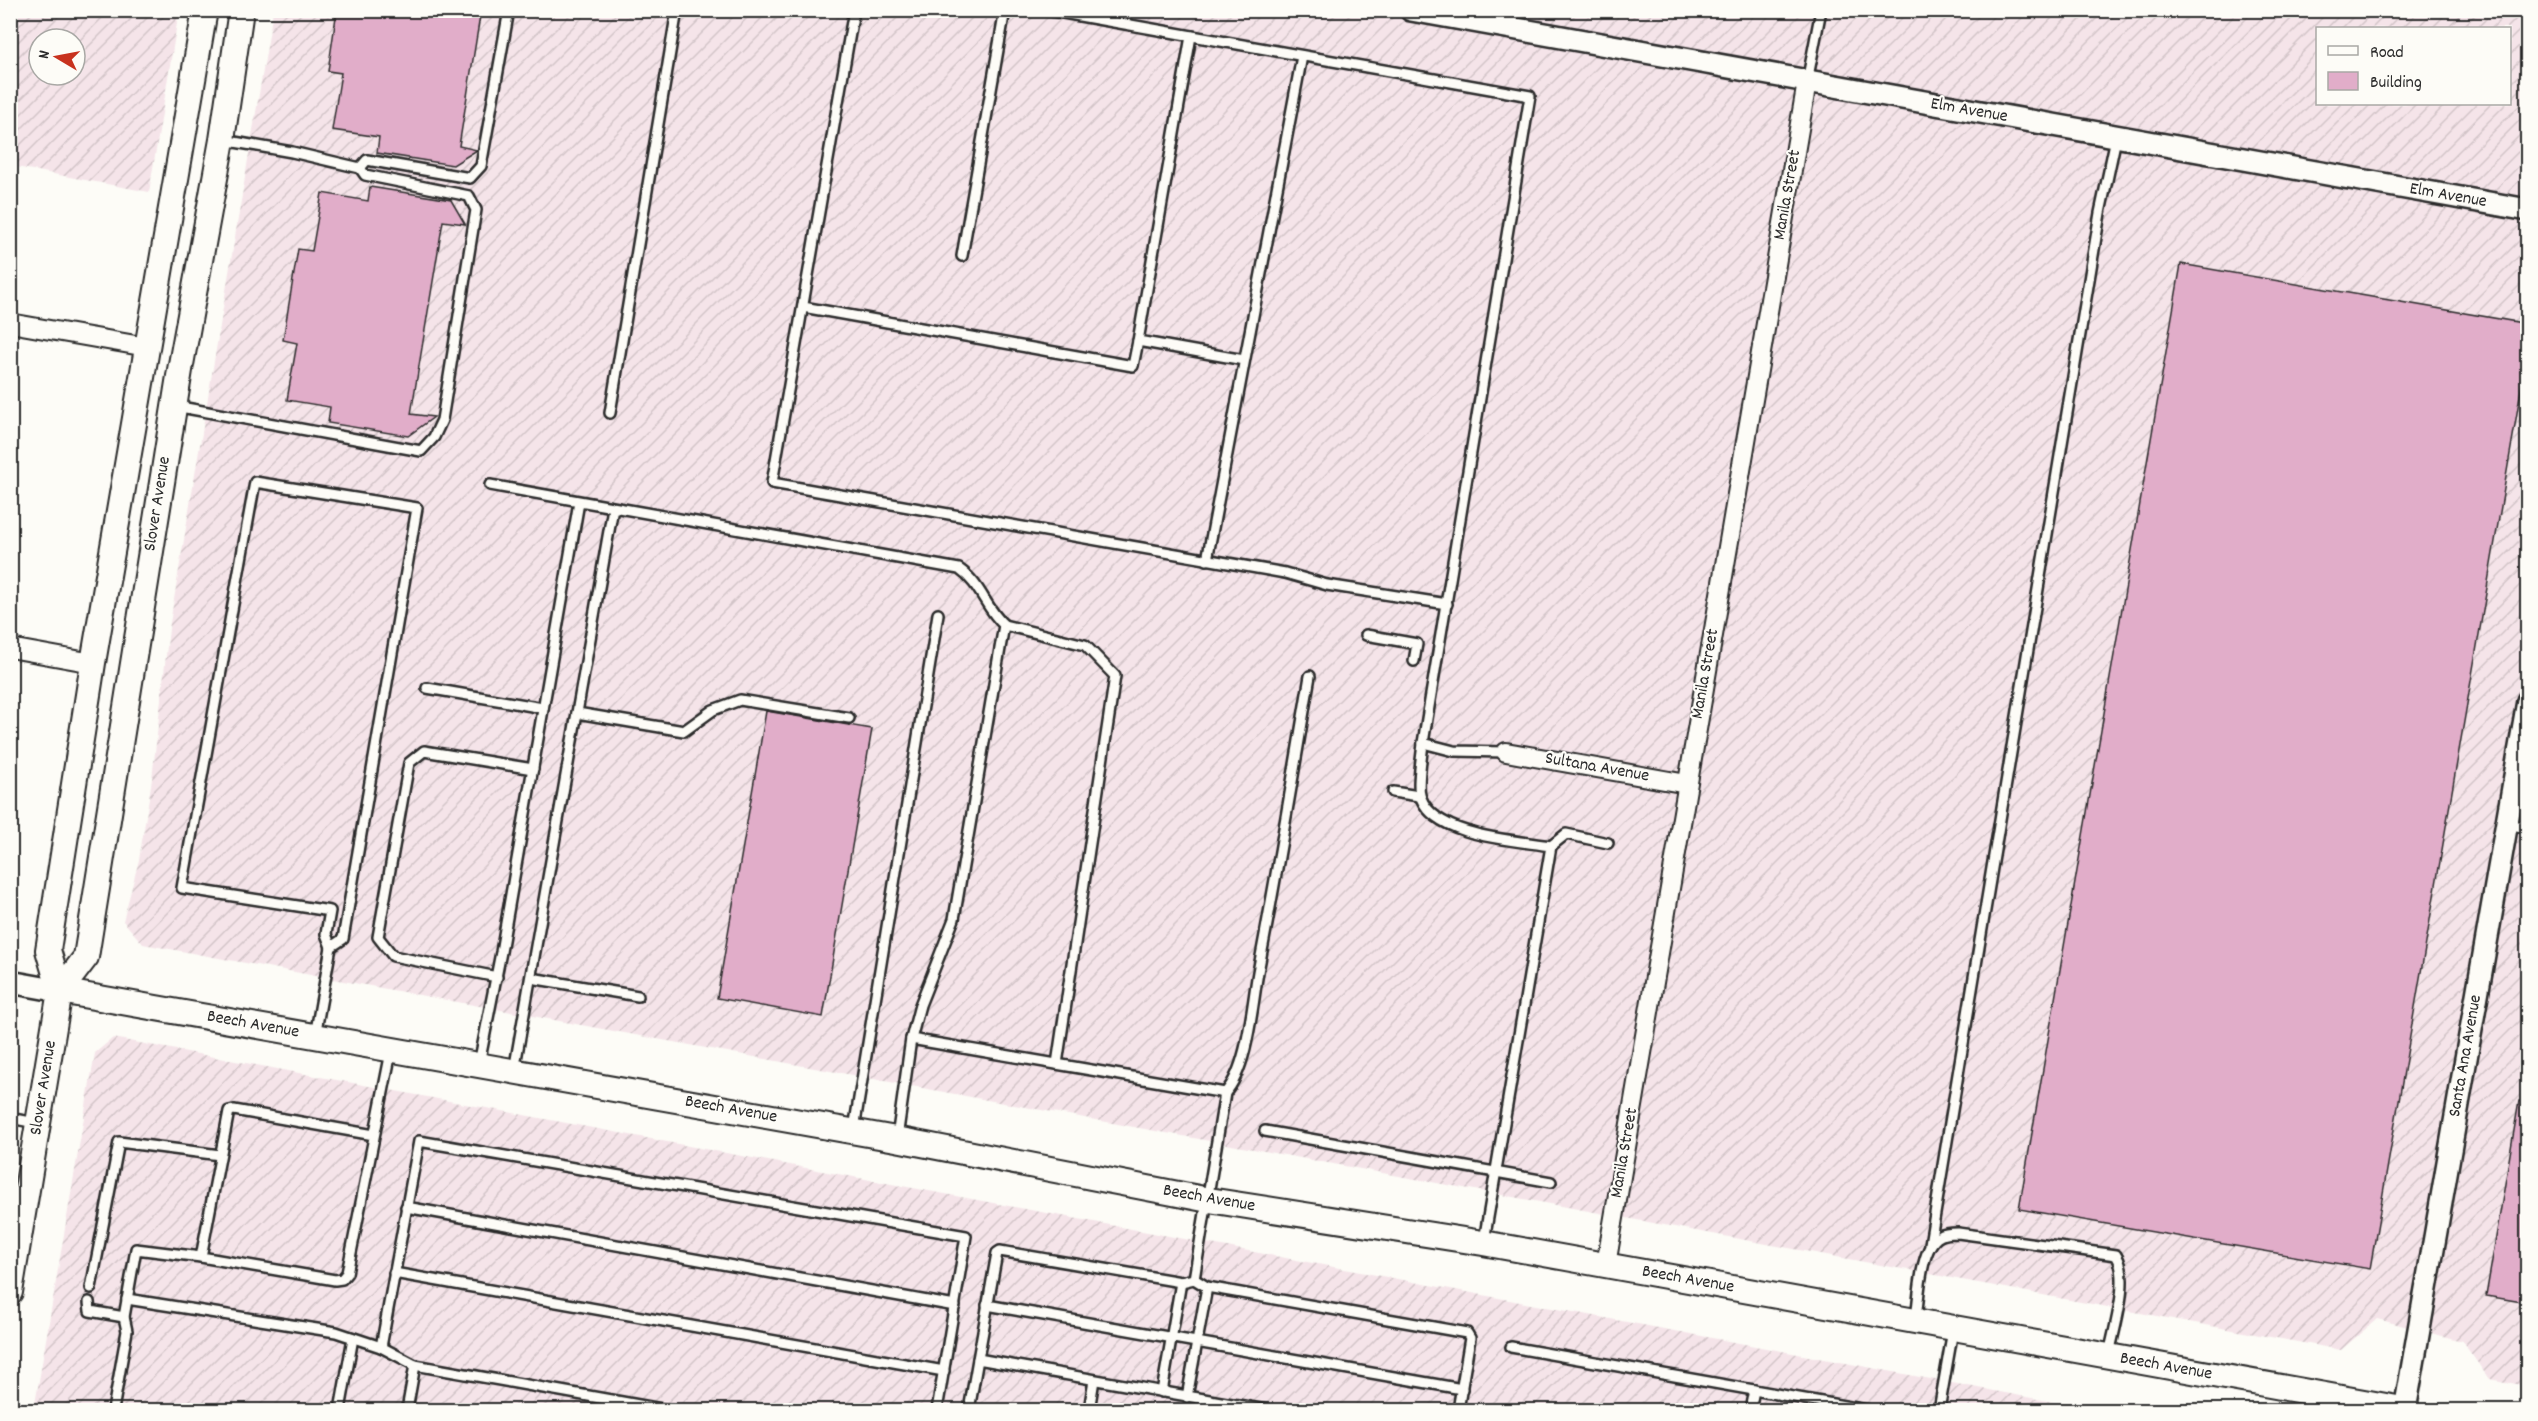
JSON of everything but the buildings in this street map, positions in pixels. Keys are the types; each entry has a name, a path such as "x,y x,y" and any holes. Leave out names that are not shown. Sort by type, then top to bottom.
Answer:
{"main road":[{"name":"Slover Avenue","path":"10,1292 60,991 48,950 93,663 205,10"},
{"name":"Slover Avenue","path":"60,991 86,957 174,406 222,140 241,10"},
{"name":"Beech Avenue","path":"60,991 853,1131 1209,1200 1606,1265 2406,1410"}],"street":[{"name":"Elm Avenue","path":"1411,10 1471,16 1808,82 2528,210"},
{"name":"Manila Street","path":"1606,1265 1808,82"},
{"path":"10,323 147,347"},
{"path":"10,648 93,663"},
{"name":"Santa Ana Avenue","path":"2406,1410 2506,824 2522,772 2528,701"},
{"name":"Sultana Avenue","path":"1506,752 1687,784"},
{"name":"Beech Avenue","path":"10,982 60,991"}],"lane":[{"path":"360,168 367,160 470,178 476,172 481,166 509,10"},
{"path":"610,413 677,10"},
{"path":"854,10 772,483 1285,573 1327,585 1447,604"},
{"path":"962,256 1005,10"},
{"path":"1046,10 1530,96 1424,743 1419,796 1426,809 1458,831 1551,846"},
{"path":"1808,82 1821,10"},
{"path":"803,307 1133,366 1191,36"},
{"path":"1207,560 1302,56"},
{"path":"1916,1321 2100,213 2116,138"},
{"path":"174,406 421,451 434,437 444,410 476,210 469,196 365,175 360,168 292,152 222,140"},
{"path":"1138,341 1244,360"},
{"path":"315,1036 331,947 326,934 330,911 182,888 255,482 417,508 343,939 331,947"},
{"path":"490,485 959,569 980,588 992,614 1004,625 1085,645 1115,676 1057,1064"},
{"path":"479,1065 497,977 579,502"},
{"path":"514,1071 613,508"},
{"path":"853,1131 938,614"},
{"path":"896,1139 911,1039 920,1005 954,919 1004,625"},
{"path":"1366,635 1417,644 1414,661"},
{"path":"1194,1279 1209,1200 1225,1093 1235,1082 1244,1044 1277,873 1310,676"},
{"path":"427,688 543,708"},
{"path":"577,713 684,731 713,710 740,699 849,718"},
{"path":"1424,743 1454,751 1506,752"},
{"path":"497,977 393,956 378,937 409,764 423,751 533,769"},
{"path":"1394,792 1419,796"},
{"path":"2506,824 2528,828"},
{"path":"1483,1244 1551,846 1566,834 1608,843"},
{"path":"531,978 638,996"},
{"path":"911,1039 1225,1093"},
{"path":"113,1410 127,1331 124,1317 136,1249 201,1257 335,1280 342,1279 347,1273 391,1050"},
{"path":"201,1257 227,1115 234,1110 375,1135"},
{"path":"10,1118 38,1123"},
{"path":"1265,1131 1551,1182"},
{"path":"91,1288 119,1142 220,1155"},
{"path":"381,1347 419,1142 966,1236 937,1410"},
{"path":"406,1207 955,1306"},
{"path":"1930,1244 1940,1235 1958,1233 2116,1255 2122,1264 2123,1281 2109,1356"},
{"path":"969,1410 998,1251 1181,1282 1194,1279 1207,1287 1467,1333 1470,1338 1458,1410"},
{"path":"394,1273 944,1371"},
{"path":"1162,1392 1181,1282"},
{"path":"1187,1397 1207,1287"},
{"path":"127,1299 336,1332 381,1347 415,1365 667,1410"},
{"path":"88,1302 90,1311 124,1317"},
{"path":"987,1305 1462,1389"},
{"path":"1940,1410 1953,1328"},
{"path":"340,1410 353,1338"},
{"path":"1511,1347 1867,1410"},
{"path":"978,1359 1266,1410"},
{"path":"407,1410 415,1365"},
{"path":"1089,1410 1094,1380"},
{"path":"1750,1410 1754,1390"}],"shaded area":[{"path":"10,11 179,11 149,192 11,166"},
{"path":"273,11 2527,11 2527,1386 2489,1379 2462,1341 2377,1319 2341,1350 143,944 123,921 139,860 152,779 169,629"},
{"path":"113,1038 2096,1410 34,1410 95,1053"}]}
